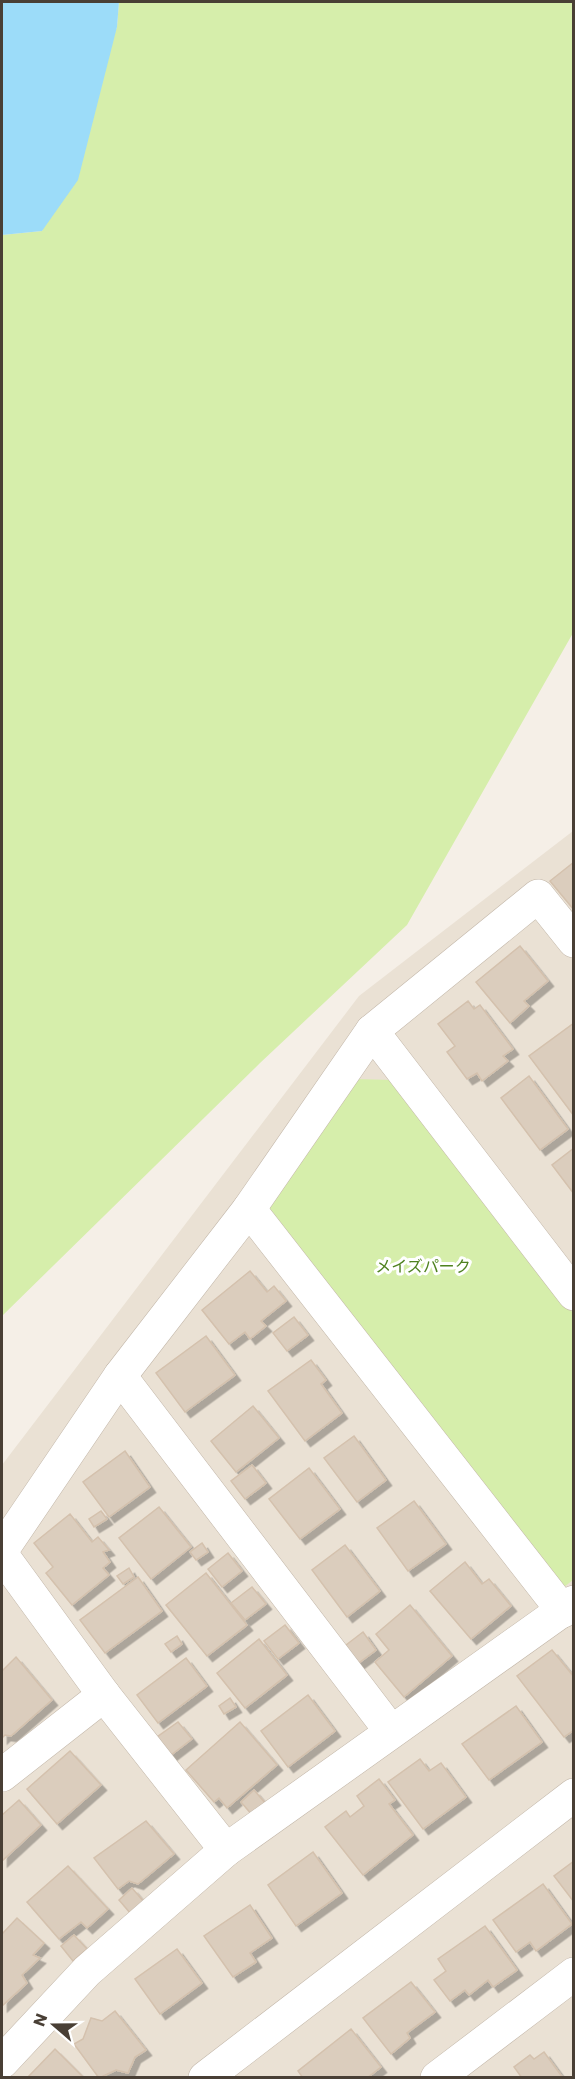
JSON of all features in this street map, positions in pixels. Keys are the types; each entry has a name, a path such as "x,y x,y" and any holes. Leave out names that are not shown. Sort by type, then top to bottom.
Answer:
{"street":[{"path":"2,1550 120,1376 249,1209 372,1031 538,896 573,941"},
{"path":"372,1031 573,1294"},
{"path":"2,2062 87,1971 226,1850 390,1730 568,1606 249,1209"},
{"path":"120,1376 390,1730"},
{"path":"2,1555 104,1695 226,1850"},
{"path":"2,1775 104,1695"},
{"path":"205,2078 573,1795"},
{"path":"437,2078 573,1974"}],"shaded area":[{"path":"573,831 573,2077 2,2077 2,1465 359,996"}],"green space":[{"path":"119,2 573,2 573,633 407,925 260,1063 2,1316 2,235 42,231 117,27"},
{"name":"メイズパーク","path":"355,1079 393,1080 573,1313 573,1580 560,1590 266,1211"}],"water":[{"path":"2,2 119,2 117,27 78,180 42,231 2,235"}],"building":[{"path":"574,862 574,910 550,881"},
{"path":"520,946 548,981 524,1001 529,1006 510,1023 476,982"},
{"path":"468,1001 474,1009 480,1005 513,1049 503,1056 508,1061 482,1081 477,1073 467,1079 447,1052 455,1046 438,1024"},
{"path":"574,1023 574,1116 529,1056"},
{"path":"529,1076 568,1129 540,1150 501,1098"},
{"path":"574,1148 574,1194 552,1165"},
{"path":"250,1271 267,1292 274,1286 286,1301 261,1321 266,1326 250,1339 245,1332 229,1344 202,1310"},
{"path":"294,1317 308,1335 287,1351 273,1333"},
{"path":"206,1336 235,1375 185,1412 156,1373"},
{"path":"311,1360 326,1380 321,1384 342,1413 305,1441 268,1391"},
{"path":"253,1406 279,1438 236,1472 211,1441"},
{"path":"354,1436 386,1480 357,1502 324,1458"},
{"path":"125,1451 150,1487 109,1517 83,1482"},
{"path":"252,1465 266,1483 245,1499 231,1481"},
{"path":"309,1468 340,1509 300,1539 269,1499"},
{"path":"414,1501 446,1544 408,1571 377,1528"},
{"path":"159,1507 191,1547 151,1579 119,1538"},
{"path":"101,1511 107,1519 94,1527 89,1519"},
{"path":"70,1514 92,1542 98,1537 109,1550 103,1552 110,1562 103,1568 109,1575 72,1605 46,1573 53,1567 34,1543"},
{"path":"202,1543 208,1552 196,1560 190,1552"},
{"path":"345,1545 380,1591 347,1617 312,1570"},
{"path":"228,1553 242,1571 222,1587 208,1569"},
{"path":"465,1562 482,1584 489,1579 511,1606 471,1639 430,1591"},
{"path":"129,1568 134,1577 123,1584 117,1576"},
{"path":"206,1573 247,1625 207,1656 166,1605"},
{"path":"138,1577 162,1611 105,1653 80,1620"},
{"path":"252,1587 266,1604 245,1620 231,1603"},
{"path":"410,1605 452,1656 404,1697 375,1662 389,1650 376,1634"},
{"path":"285,1625 299,1643 278,1659 264,1641"},
{"path":"363,1632 376,1650 356,1665 342,1648"},
{"path":"177,1636 182,1644 171,1652 165,1644"},
{"path":"259,1639 287,1675 245,1708 217,1673"},
{"path":"552,1650 574,1677 574,1730 564,1737 517,1676"},
{"path":"16,1657 52,1700 11,1736 5,1735 2,1738 2,1671"},
{"path":"186,1658 207,1686 158,1723 137,1695"},
{"path":"308,1695 335,1731 288,1767 261,1731"},
{"path":"230,1698 236,1707 224,1714 219,1706"},
{"path":"516,1706 542,1742 489,1780 462,1744"},
{"path":"178,1722 192,1739 171,1755 157,1737"},
{"path":"240,1722 277,1765 227,1808 219,1798 214,1802 186,1770"},
{"path":"70,1751 101,1785 57,1824 27,1789"},
{"path":"420,1759 429,1771 441,1763 466,1797 423,1829 388,1782"},
{"path":"379,1779 395,1800 389,1804 413,1835 363,1875 325,1827 346,1811 350,1817 364,1806 357,1796"},
{"path":"254,1790 266,1804 253,1816 241,1802"},
{"path":"19,1800 41,1825 2,1861 2,1815"},
{"path":"146,1821 174,1854 138,1884 129,1881 118,1889 94,1858"},
{"path":"313,1852 342,1893 296,1926 268,1885"},
{"path":"574,1861 574,1902 554,1876"},
{"path":"68,1866 108,1909 87,1928 81,1922 59,1939 27,1902"},
{"path":"543,1884 572,1924 536,1951 530,1942 516,1952 493,1920"},
{"path":"132,1888 144,1902 131,1914 119,1900"},
{"path":"250,1905 272,1938 250,1953 256,1962 233,1977 204,1936"},
{"path":"17,1918 44,1943 33,1955 40,1958 22,1975 27,1983 2,2006 2,1934"},
{"path":"485,1926 517,1970 493,1987 488,1980 469,1995 465,1990 450,2001 434,1980 446,1971 438,1959"},
{"path":"74,1935 87,1949 73,1961 61,1946"},
{"path":"177,1949 202,1983 160,2014 135,1979"},
{"path":"411,1982 435,2012 407,2033 410,2038 391,2054 363,2018"},
{"path":"115,2011 146,2050 135,2057 128,2073 116,2070 99,2078 74,2044 83,2039 91,2018 102,2021"},
{"path":"351,2029 381,2067 367,2078 303,2078 298,2071"},
{"path":"55,2049 84,2078 27,2078"},
{"path":"544,2052 563,2078 522,2078 514,2067 530,2055 534,2059"}]}
